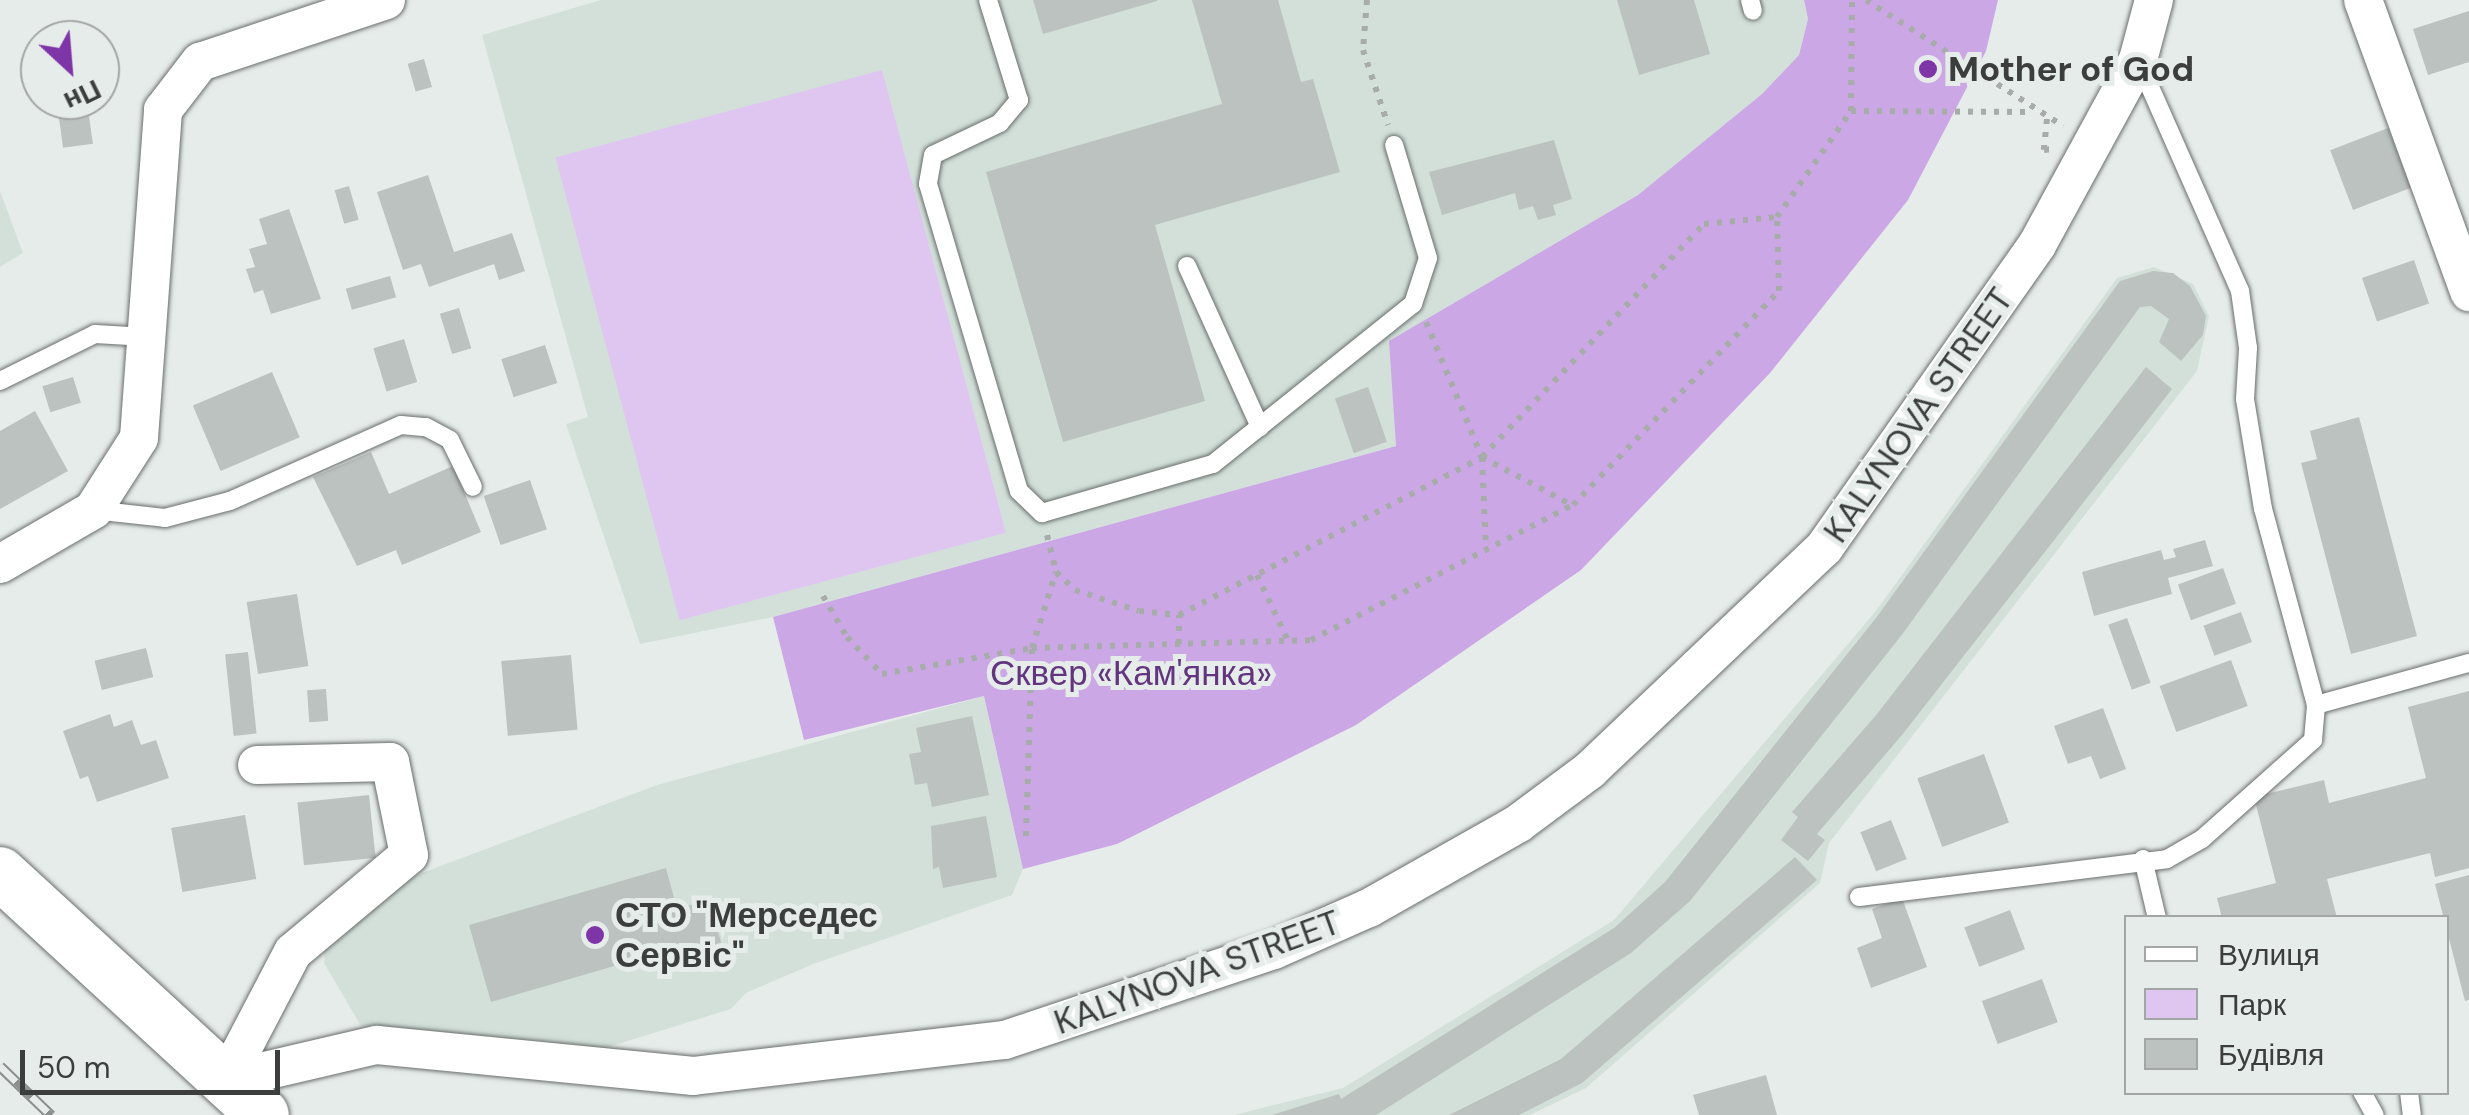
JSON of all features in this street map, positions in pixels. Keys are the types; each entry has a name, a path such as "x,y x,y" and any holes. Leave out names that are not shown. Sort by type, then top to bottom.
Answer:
{"main road":[{"path":"0,873 263,1115"}],"street":[{"path":"0,564 94,510 139,438 163,110 200,62 386,0"},
{"name":"KALYNOVA STREET","path":"226,1080 378,1046 694,1076 1005,1040 1274,950 1370,908 1519,823 1590,770 1824,548 2037,245 2138,60 2154,0"},
{"path":"2363,0 2469,292"},
{"path":"226,1080 293,952 409,854 390,762 257,765"}],"lane":[{"path":"988,0 1019,100 1000,124 934,155 928,184 1019,491 1042,513 1212,464 1416,300 1428,258 1394,145"},
{"path":"1859,896 2167,858 2202,839 2313,740 2316,705 2264,508 2245,399 2240,292 2138,60"},
{"path":"1187,266 1260,427"},
{"path":"0,380 95,334 147,337"},
{"path":"94,510 165,518 230,501 400,425 426,427 450,440 472,487"},
{"path":"2316,705 2469,663"},
{"path":"2143,859 2156,915"}],"path":[{"path":"1367,0 1363,50 1394,145"},
{"path":"822,596 834,620 882,674 1032,648 1311,640 1573,506 1779,291 1777,216 1852,110 1852,0"},
{"path":"1866,0 2048,119"},
{"path":"1852,110 2033,112"},
{"path":"1056,572 1096,600 1178,615 1482,457 1704,224 1777,216"},
{"path":"1416,300 1482,457 1486,549"},
{"path":"1482,457 1573,506"},
{"path":"1026,836 1032,648 1056,572 1042,513"},
{"path":"1257,574 1288,641"},
{"path":"1178,615 1178,644"}],"shaded area":[{"path":"601,0 1804,0 1808,19 1799,55 1762,94 1638,195 1390,341 1396,446 773,617 640,644 566,424 588,417 482,35"},
{"path":"0,191 23,253 0,267"},
{"path":"2154,267 2193,284 2209,316 2197,371 1829,843 1820,883 1586,1088 1530,1115 1234,1115 1343,1088 1614,920 1875,612 2117,278"},
{"path":"984,696 1023,869 1012,895 813,964 746,993 731,1009 586,1054 361,1026 324,963 325,948 411,877 657,785"}],"green space":[{"name":"Сквер «Кам'янка»","path":"1804,0 1998,0 1986,51 1908,200 1770,373 1581,570 1356,725 1117,844 1023,869 984,696 804,740 773,617 1396,446 1389,341 1638,195 1762,94 1799,55 1808,19"},
{"path":"882,70 1006,533 679,620 556,157"}],"building":[{"path":"1033,0 1157,0 1157,1 1043,34"},
{"path":"1192,0 1278,0 1301,82 1313,79 1340,172 1155,225 1205,401 1063,442 986,172 1222,104"},
{"path":"1617,0 1694,0 1710,54 1639,75"},
{"path":"2469,11 2469,62 2428,75 2413,29"},
{"path":"424,59 432,87 416,92 408,64"},
{"path":"59,120 90,120 93,144 63,148"},
{"path":"2388,128 2411,188 2353,210 2330,150"},
{"path":"1554,140 1572,199 1553,205 1556,215 1538,220 1533,206 1519,210 1515,193 1442,215 1429,172"},
{"path":"428,175 454,252 512,233 525,271 499,280 494,264 429,287 421,264 403,270 377,192"},
{"path":"349,186 359,220 344,224 335,190"},
{"path":"289,209 321,299 271,314 263,290 254,293 246,269 255,267 249,249 267,244 259,219"},
{"path":"2414,260 2429,303 2377,321 2362,278"},
{"path":"2153,271 2173,273 2190,286 2206,316 2203,335 2181,361 2159,342 2169,319 2151,306 2140,307 1901,636 1690,901 1631,953 1376,1115 1272,1115 1339,1094 1341,1099 1614,928 1665,882 1876,618 2120,281"},
{"path":"390,276 396,297 352,310 346,289"},
{"path":"459,308 471,348 452,354 440,314"},
{"path":"404,339 417,382 387,391 373,348"},
{"path":"545,345 557,383 514,397 501,359"},
{"path":"2146,367 2172,389 1902,735 1817,834 1825,840 1808,861 1781,840 1798,817 1792,812 1877,714"},
{"path":"272,372 300,437 221,471 193,406"},
{"path":"73,377 81,403 50,412 42,386"},
{"path":"1368,387 1387,442 1354,453 1335,398"},
{"path":"35,411 68,471 0,509 0,431"},
{"path":"2359,417 2417,636 2351,654 2301,463 2317,459 2310,431"},
{"path":"371,452 389,494 453,466 481,532 402,565 396,550 357,566 313,477"},
{"path":"530,480 547,529 501,545 484,496"},
{"path":"2205,540 2213,566 2168,578 2172,594 2094,616 2082,572 2161,550 2164,560 2176,557 2173,549"},
{"path":"2223,568 2236,604 2191,620 2178,584"},
{"path":"297,594 308,666 258,674 247,602"},
{"path":"2241,612 2252,642 2214,656 2203,626"},
{"path":"2127,618 2151,683 2132,690 2108,625"},
{"path":"146,648 153,677 102,690 95,661"},
{"path":"248,652 257,734 234,736 225,654"},
{"path":"571,655 578,730 508,736 501,661"},
{"path":"2231,660 2248,706 2176,732 2160,686"},
{"path":"326,689 328,721 309,722 307,690"},
{"path":"2469,691 2469,868 2435,877 2430,853 2327,879 2336,915 2221,915 2217,898 2276,883 2254,797 2324,780 2329,803 2426,778 2408,707"},
{"path":"2103,708 2126,769 2100,779 2091,756 2068,764 2054,726"},
{"path":"110,714 114,727 132,720 141,745 156,740 169,778 97,802 88,776 80,779 63,731"},
{"path":"972,716 989,795 932,807 927,783 915,785 909,754 921,752 916,728"},
{"path":"1984,754 2009,823 1942,847 1917,778"},
{"path":"369,795 376,858 304,865 297,803"},
{"path":"245,815 256,879 182,892 171,828"},
{"path":"986,816 997,877 943,888 939,867 933,869 931,826"},
{"path":"1891,820 1907,859 1876,871 1860,832"},
{"path":"1795,857 1817,880 1582,1083 1519,1115 1449,1115 1561,1059"},
{"name":"СТО \"Мерседес Сервіс\"","path":"666,868 677,909 709,900 723,949 690,959 686,945 491,1002 469,925"},
{"path":"2469,875 2469,1000 2465,1001 2449,939 2449,915 2443,915 2435,884"},
{"path":"1902,898 1927,967 1871,988 1857,948 1882,938 1872,909"},
{"path":"2010,910 2025,949 1979,967 1964,928"},
{"path":"2042,979 2058,1022 1998,1044 1982,1001"},
{"path":"1766,1075 1777,1115 1699,1115 1693,1095"}],"railway":[{"path":"0,1066 51,1115"}],"place":[{"name":"Mother of God","path":"1928,69"},
{"name":"СТО \"Мерседес Сервіс\"","path":"595,935"}]}
